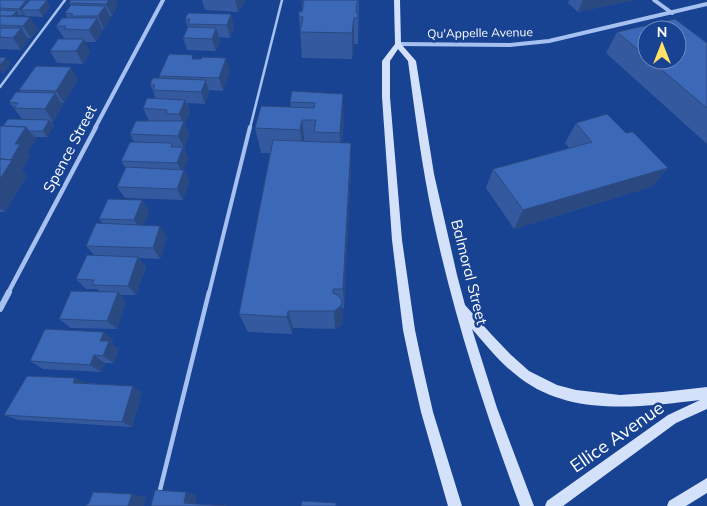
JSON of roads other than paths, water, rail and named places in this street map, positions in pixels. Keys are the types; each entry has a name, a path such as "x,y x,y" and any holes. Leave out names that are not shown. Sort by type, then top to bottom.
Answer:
{"main road":[{"path":"397,0 398,44 386,61 386,97 397,240 409,330 417,368 427,412 455,506"},
{"name":"Balmoral Street","path":"398,44 412,61 433,191 460,307 490,406 527,506"},
{"path":"460,307 517,368 535,381 576,398 622,402 707,393"},
{"name":"Ellice Avenue","path":"552,506 672,419 707,403"},
{"path":"674,506 707,485"}],"street":[{"name":"Spence Street","path":"0,309 163,0"},
{"path":"654,0 672,13"},
{"name":"Qu'Appelle Avenue","path":"398,44 526,44 549,41 707,4"}],"lane":[{"path":"0,87 65,0"},
{"path":"159,496 282,0"}]}
